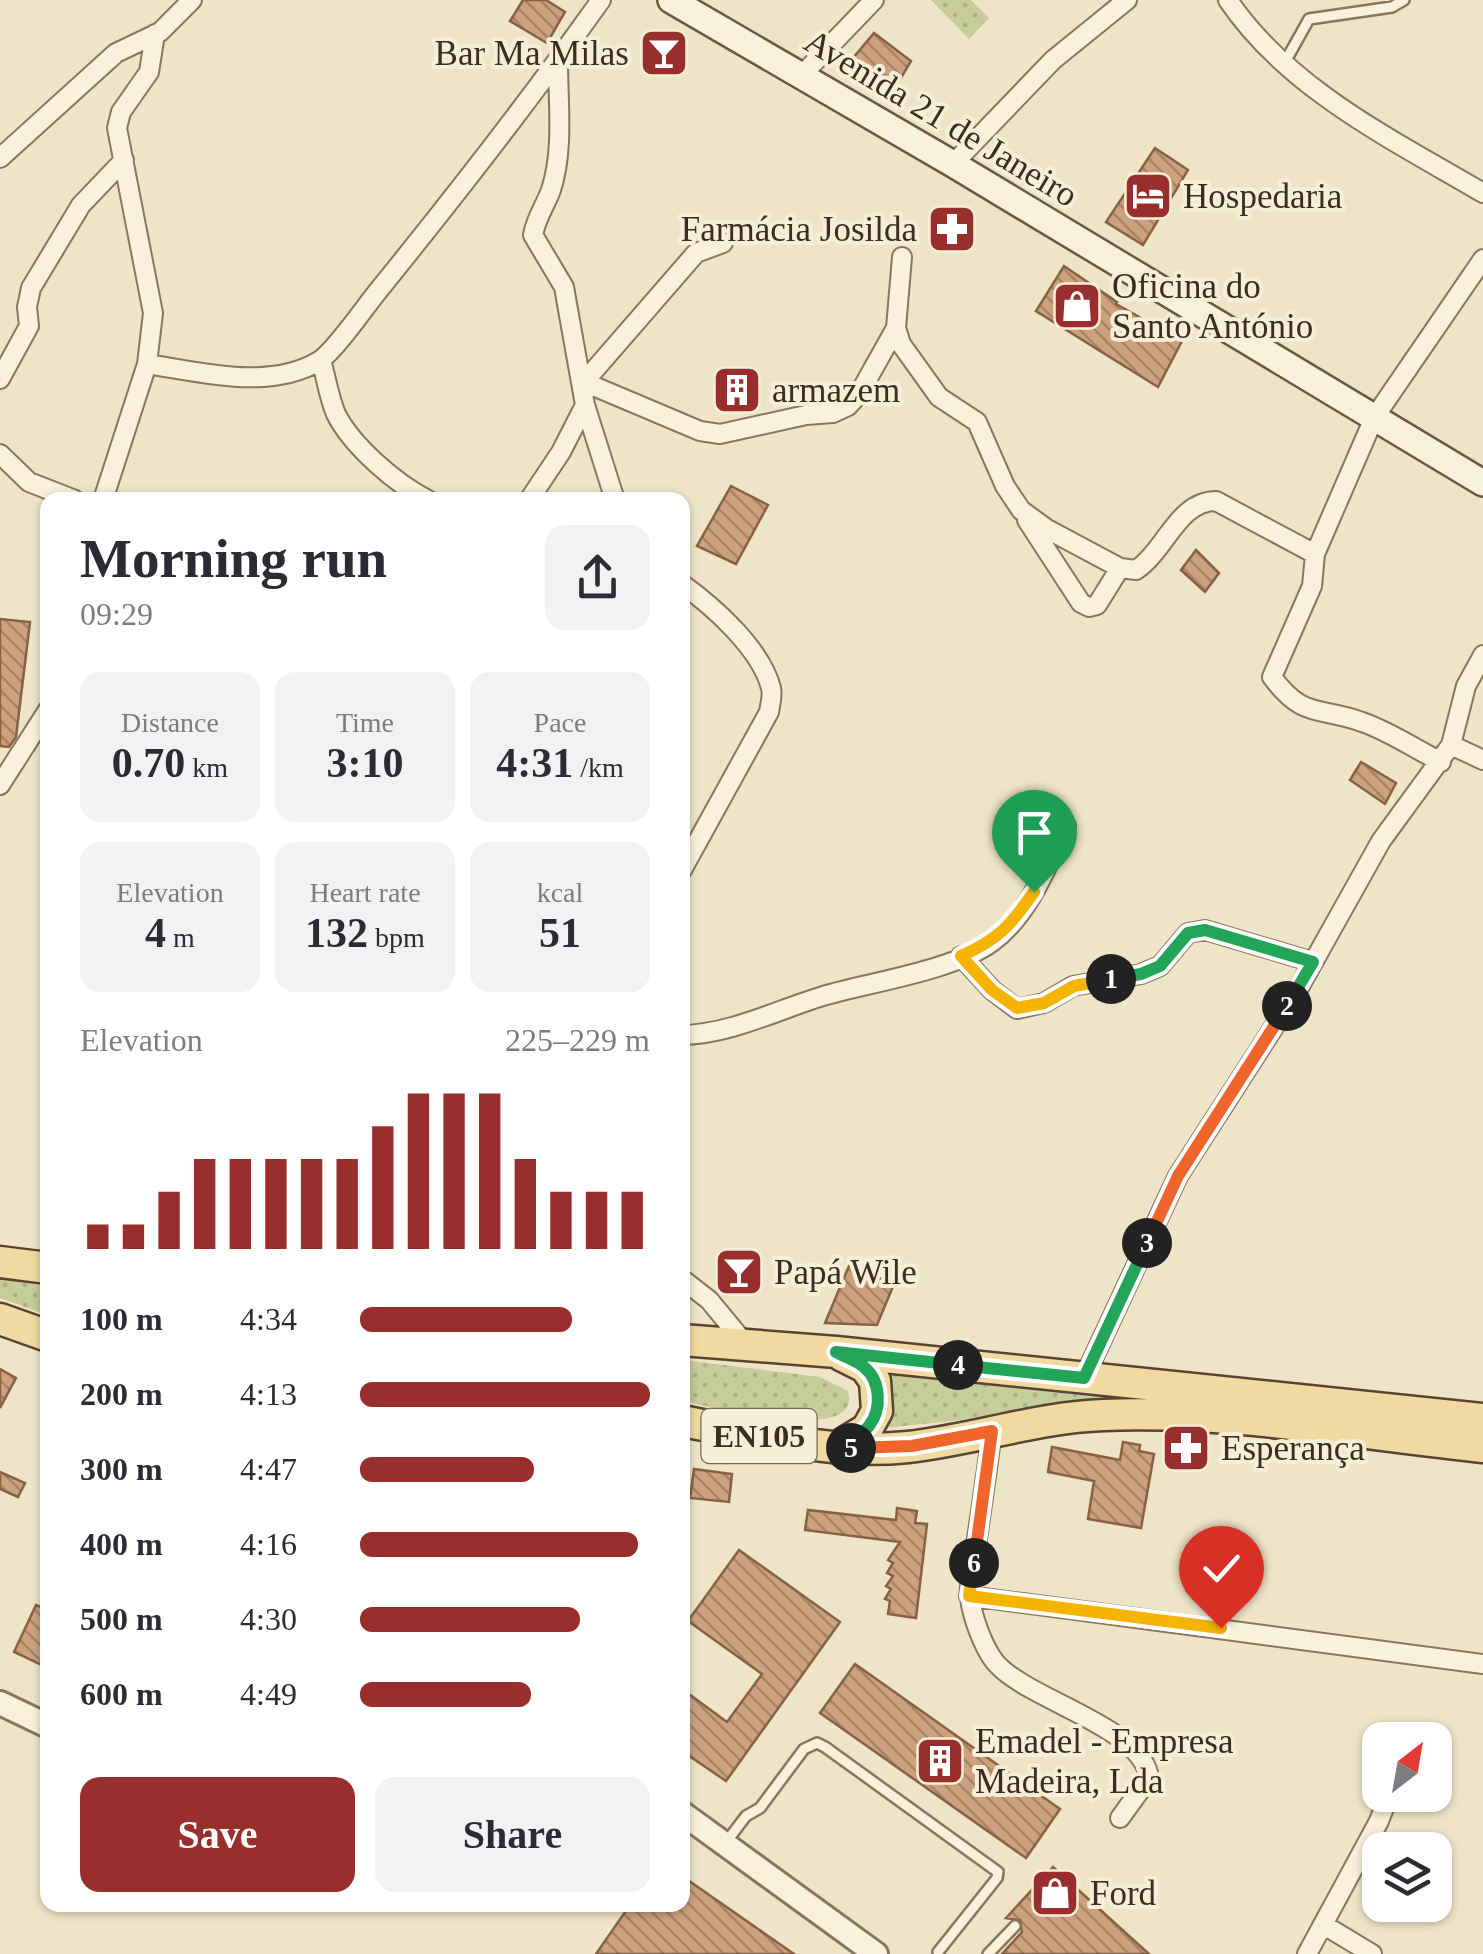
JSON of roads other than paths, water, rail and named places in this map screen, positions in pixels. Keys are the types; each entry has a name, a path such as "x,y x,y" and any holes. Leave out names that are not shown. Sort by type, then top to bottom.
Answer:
{"main road":[{"name":"Avenida 21 de Janeiro","path":"671,0 954,164 1483,484"},
{"path":"0,1262 40,1267"},
{"path":"0,1319 40,1333"},
{"path":"690,1341 836,1352 1483,1419"},
{"path":"836,1352 865,1367 878,1394 877,1411 868,1429 836,1448"},
{"name":"EN105","path":"690,1422 836,1448 912,1446 1100,1415 1164,1415 1483,1447"}],"street":[{"path":"0,158 116,53 155,34 192,0"},
{"path":"147,364 261,377 278,376 322,360 558,61 601,0"},
{"path":"801,76 874,0"},
{"path":"954,164 1053,60 1127,0"},
{"path":"1228,0 1241,19 1284,62 1338,106 1483,193"},
{"path":"106,492 147,364 153,313 116,128 121,112 149,72 155,34"},
{"path":"558,61 558,144 551,190 536,219 533,235 564,287 584,382 585,405 613,492"},
{"path":"0,379 29,326 31,288 81,204 124,160"},
{"path":"584,382 696,253 723,243"},
{"path":"902,257 896,328 901,344 939,397 977,422 1005,486 1081,603 1088,607 1097,605 1120,568"},
{"path":"1441,762 1360,721 1308,710 1288,698 1272,678 1312,586 1316,554 1374,418 1483,258"},
{"path":"584,382 700,431 720,434 833,413 848,406 859,394 896,328"},
{"path":"322,360 336,413 350,434 383,469 413,492"},
{"path":"534,492 568,442 585,405"},
{"path":"1,460 29,482 55,492"},
{"path":"1021,510 1120,568 1136,570 1149,561 1190,507 1202,501 1216,502 1316,554"},
{"path":"690,590 712,606 753,655 772,690 769,712 690,855"},
{"path":"1084,1378 1178,1176 1313,962 1381,841 1441,762 1451,744 1466,686 1483,655"},
{"path":"0,784 40,722"},
{"path":"1451,744 1483,760"},
{"path":"690,1035 710,1034 781,1008 928,969 991,943 1034,892 1066,826"},
{"path":"961,956 992,990 1017,1008 1044,1003 1074,986 1141,974 1160,966 1188,933 1205,930 1313,962"},
{"path":"690,1285 709,1300 748,1347"},
{"path":"992,1431 969,1596 995,1663 1042,1694 1093,1720 1148,1766 1149,1778 1120,1818"},
{"path":"969,1596 1483,1664"},
{"path":"0,1704 40,1722"},
{"path":"1307,1954 1382,1812"},
{"path":"690,1818 876,1954"},
{"path":"1324,1924 1372,1954"}],"lane":[{"path":"1284,62 1310,19 1392,7 1404,0"},
{"path":"726,1843 746,1816 760,1808 804,1749 817,1743 826,1747 998,1872 938,1952"},
{"path":"988,1954 1015,1926"}],"place":[{"name":"Bar Ma Milas","path":"664,53"},
{"name":"Hospedaria","path":"1148,196"},
{"name":"Farmácia Josilda","path":"952,229"},
{"name":"Oficina do Santo António","path":"1077,306"},
{"name":"armazem","path":"737,390"},
{"name":"Papá Wile","path":"739,1272"},
{"name":"Esperança","path":"1186,1448"},
{"name":"Emadel - Empresa Madeira, Lda","path":"940,1761"},
{"name":"Ford","path":"1055,1893"}]}
